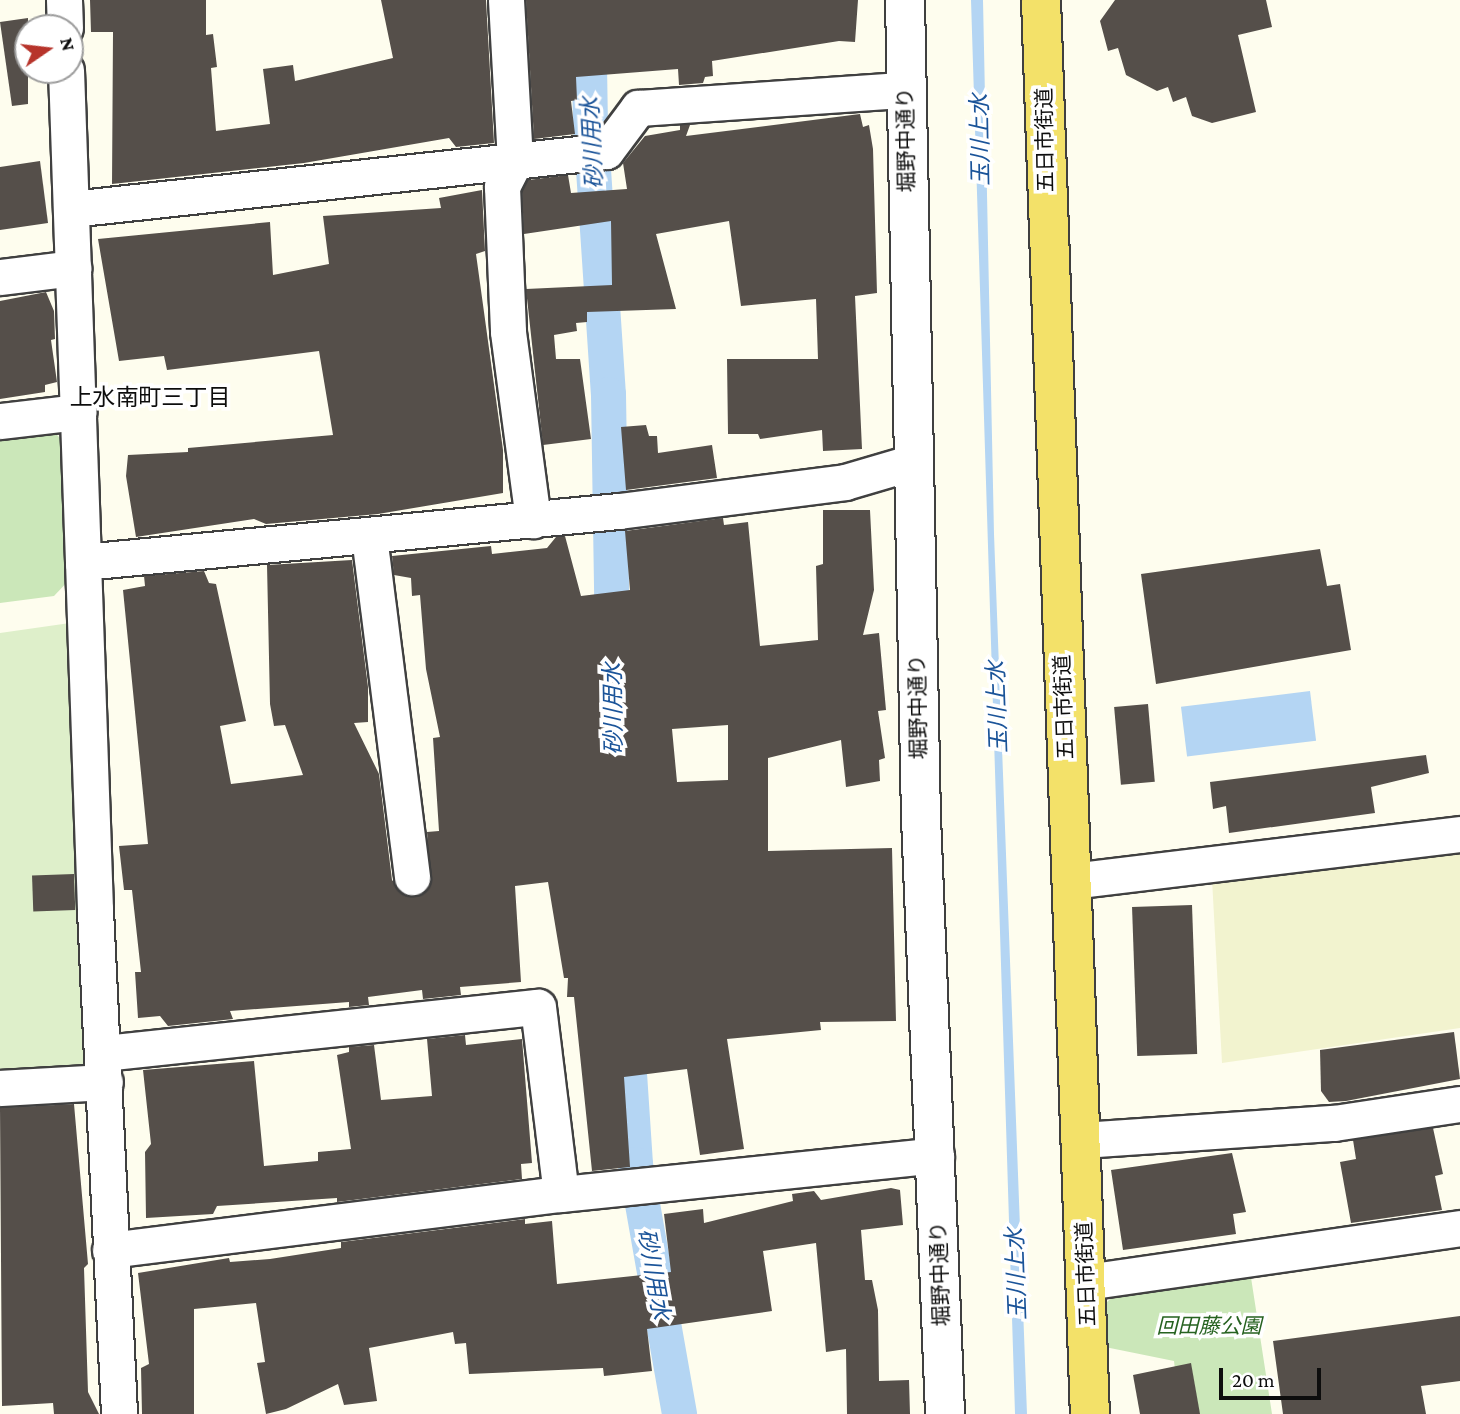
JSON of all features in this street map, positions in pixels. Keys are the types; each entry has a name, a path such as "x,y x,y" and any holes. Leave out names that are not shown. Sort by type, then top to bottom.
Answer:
{"main road":[{"name":"五日市街道","path":"1041,0 1090,1414"}],"street":[{"path":"506,0 515,162 502,187 508,332 533,520"},
{"name":"堀野中通り","path":"905,0 921,818 944,1414"},
{"path":"67,84 110,1250 119,1414"},
{"path":"71,209 591,154 638,108 905,90"},
{"path":"0,277 73,268"},
{"path":"0,421 78,412"},
{"path":"83,562 602,513 845,482 913,462"},
{"path":"369,536 412,877"},
{"path":"1071,881 1460,834"},
{"path":"0,1088 104,1067 538,1007 561,1194"},
{"path":"1082,1140 1334,1123 1460,1104"},
{"path":"110,1250 561,1194 936,1155"},
{"path":"1086,1282 1460,1228"}],"green space":[{"path":"53,431 65,443 71,578 54,596 0,603 0,437"},
{"path":"77,622 94,1068 0,1074 0,633"},
{"path":"1460,847 1460,1028 1222,1063 1212,879"},
{"name":"回田藤公園","path":"1250,1271 1272,1414 1180,1414 1174,1361 1105,1347 1106,1303 1123,1287"}],"water":[{"name":"玉川上水","path":"971,0 983,0 994,534 1027,1414 1015,1414"},
{"path":"1310,691 1316,741 1187,756 1181,707"}],"building":[{"path":"90,0 206,0 206,35 213,34 217,67 211,68 216,131 270,124 263,69 293,65 295,81 393,58 381,0 486,0 494,143 456,147 449,138 304,163 112,184 113,32 91,32"},
{"path":"526,0 858,0 855,42 839,41 712,61 713,76 705,77 703,83 679,85 678,69 576,77 577,100 571,101 575,134 534,139"},
{"path":"1115,0 1266,0 1272,27 1238,35 1256,112 1212,123 1192,116 1186,97 1173,102 1168,87 1157,91 1126,75 1118,48 1108,51 1100,21"},
{"path":"14,20 14,84 28,84 28,104 12,106 0,22"},
{"path":"860,114 863,127 869,125 873,149 877,293 855,296 862,449 823,451 822,430 760,439 758,434 728,434 727,359 818,359 816,299 741,306 729,221 656,234 676,309 587,312 587,322 576,323 577,331 554,335 556,359 580,359 591,439 543,445 526,289 612,285 611,221 524,234 522,191 528,180 568,175 571,193 627,189 623,163 645,136 680,130 680,125 690,125 686,136"},
{"path":"40,161 48,223 0,230 0,167"},
{"path":"482,190 485,251 476,254 503,450 503,493 378,514 266,524 254,519 136,537 126,476 128,455 188,452 188,448 333,435 319,351 167,370 164,356 119,361 98,239 270,222 273,275 329,264 323,216 441,208 439,198"},
{"path":"46,292 54,311 55,339 51,340 57,382 45,385 45,392 0,399 0,301"},
{"path":"646,425 649,436 657,436 658,453 712,445 717,478 626,490 621,427"},
{"path":"823,510 870,510 874,590 863,635 879,633 886,710 878,711 885,758 879,760 880,781 846,787 841,740 768,758 768,851 892,848 896,1021 820,1022 821,1030 727,1039 744,1149 700,1155 687,1069 624,1077 630,1167 592,1171 574,997 567,997 568,978 564,978 548,882 515,886 521,982 460,987 461,995 423,999 422,990 368,997 369,1005 349,1007 349,1002 230,1011 233,1019 168,1026 160,1016 138,1018 135,972 141,972 132,890 124,890 119,846 148,844 123,590 145,586 144,576 204,571 209,583 216,584 246,721 220,726 231,784 303,775 285,725 274,726 270,704 267,565 352,560 368,687 368,722 354,723 379,774 392,880 404,895 414,897 431,884 427,832 439,831 433,738 440,737 426,669 420,595 412,596 411,578 394,575 392,556 491,546 492,554 547,548 556,537 565,536 581,596 630,590 625,531 723,518 724,525 748,522 760,646 818,640 816,566 823,564","holes":["728,725 728,780 677,782 672,729"]},
{"path":"1320,549 1327,586 1340,584 1351,650 1156,684 1141,574"},
{"path":"1148,704 1155,782 1121,785 1114,707"},
{"path":"1426,755 1429,773 1371,787 1375,813 1229,833 1226,806 1213,809 1210,782"},
{"path":"74,874 75,910 33,911 32,875"},
{"path":"1192,905 1197,1054 1137,1056 1132,907"},
{"path":"1454,1032 1460,1079 1346,1101 1329,1102 1321,1091 1320,1050"},
{"path":"465,1035 466,1045 522,1039 532,1163 521,1164 522,1179 337,1202 337,1198 217,1206 213,1214 146,1218 145,1152 151,1144 143,1070 254,1061 264,1166 318,1161 318,1152 351,1149 337,1055 349,1052 349,1047 374,1045 381,1100 432,1096 427,1039"},
{"path":"74,1104 88,1264 84,1268 88,1392 99,1414 54,1414 53,1403 2,1406 0,1108"},
{"path":"1433,1128 1443,1174 1435,1176 1442,1210 1351,1223 1340,1162 1356,1159 1353,1140"},
{"path":"1232,1153 1246,1212 1233,1214 1236,1234 1123,1250 1111,1170"},
{"path":"891,1188 900,1190 903,1225 861,1230 865,1280 872,1280 878,1310 879,1381 909,1380 910,1414 847,1414 846,1349 826,1352 816,1243 763,1251 772,1311 647,1329 652,1371 604,1376 603,1368 469,1374 466,1343 455,1344 453,1332 369,1348 377,1401 344,1405 338,1384 286,1409 266,1414 257,1363 265,1362 256,1303 194,1309 194,1414 142,1414 141,1368 149,1364 138,1273 229,1258 230,1262 270,1259 341,1248 341,1242 525,1219 525,1224 552,1221 557,1284 671,1272 664,1214 703,1209 704,1223 793,1201 792,1194 814,1191 821,1200"},
{"path":"1460,1316 1460,1381 1421,1386 1426,1414 1283,1414 1273,1341"},
{"path":"1191,1363 1200,1414 1140,1414 1133,1375"}],"waterway":[{"name":"砂川用水","path":"588,0 590,124 608,394 612,640"},
{"name":"砂川用水","path":"626,1028 635,1164 679,1414"}],"district":[{"name":"上水南町三丁目","path":"150,397"}]}
